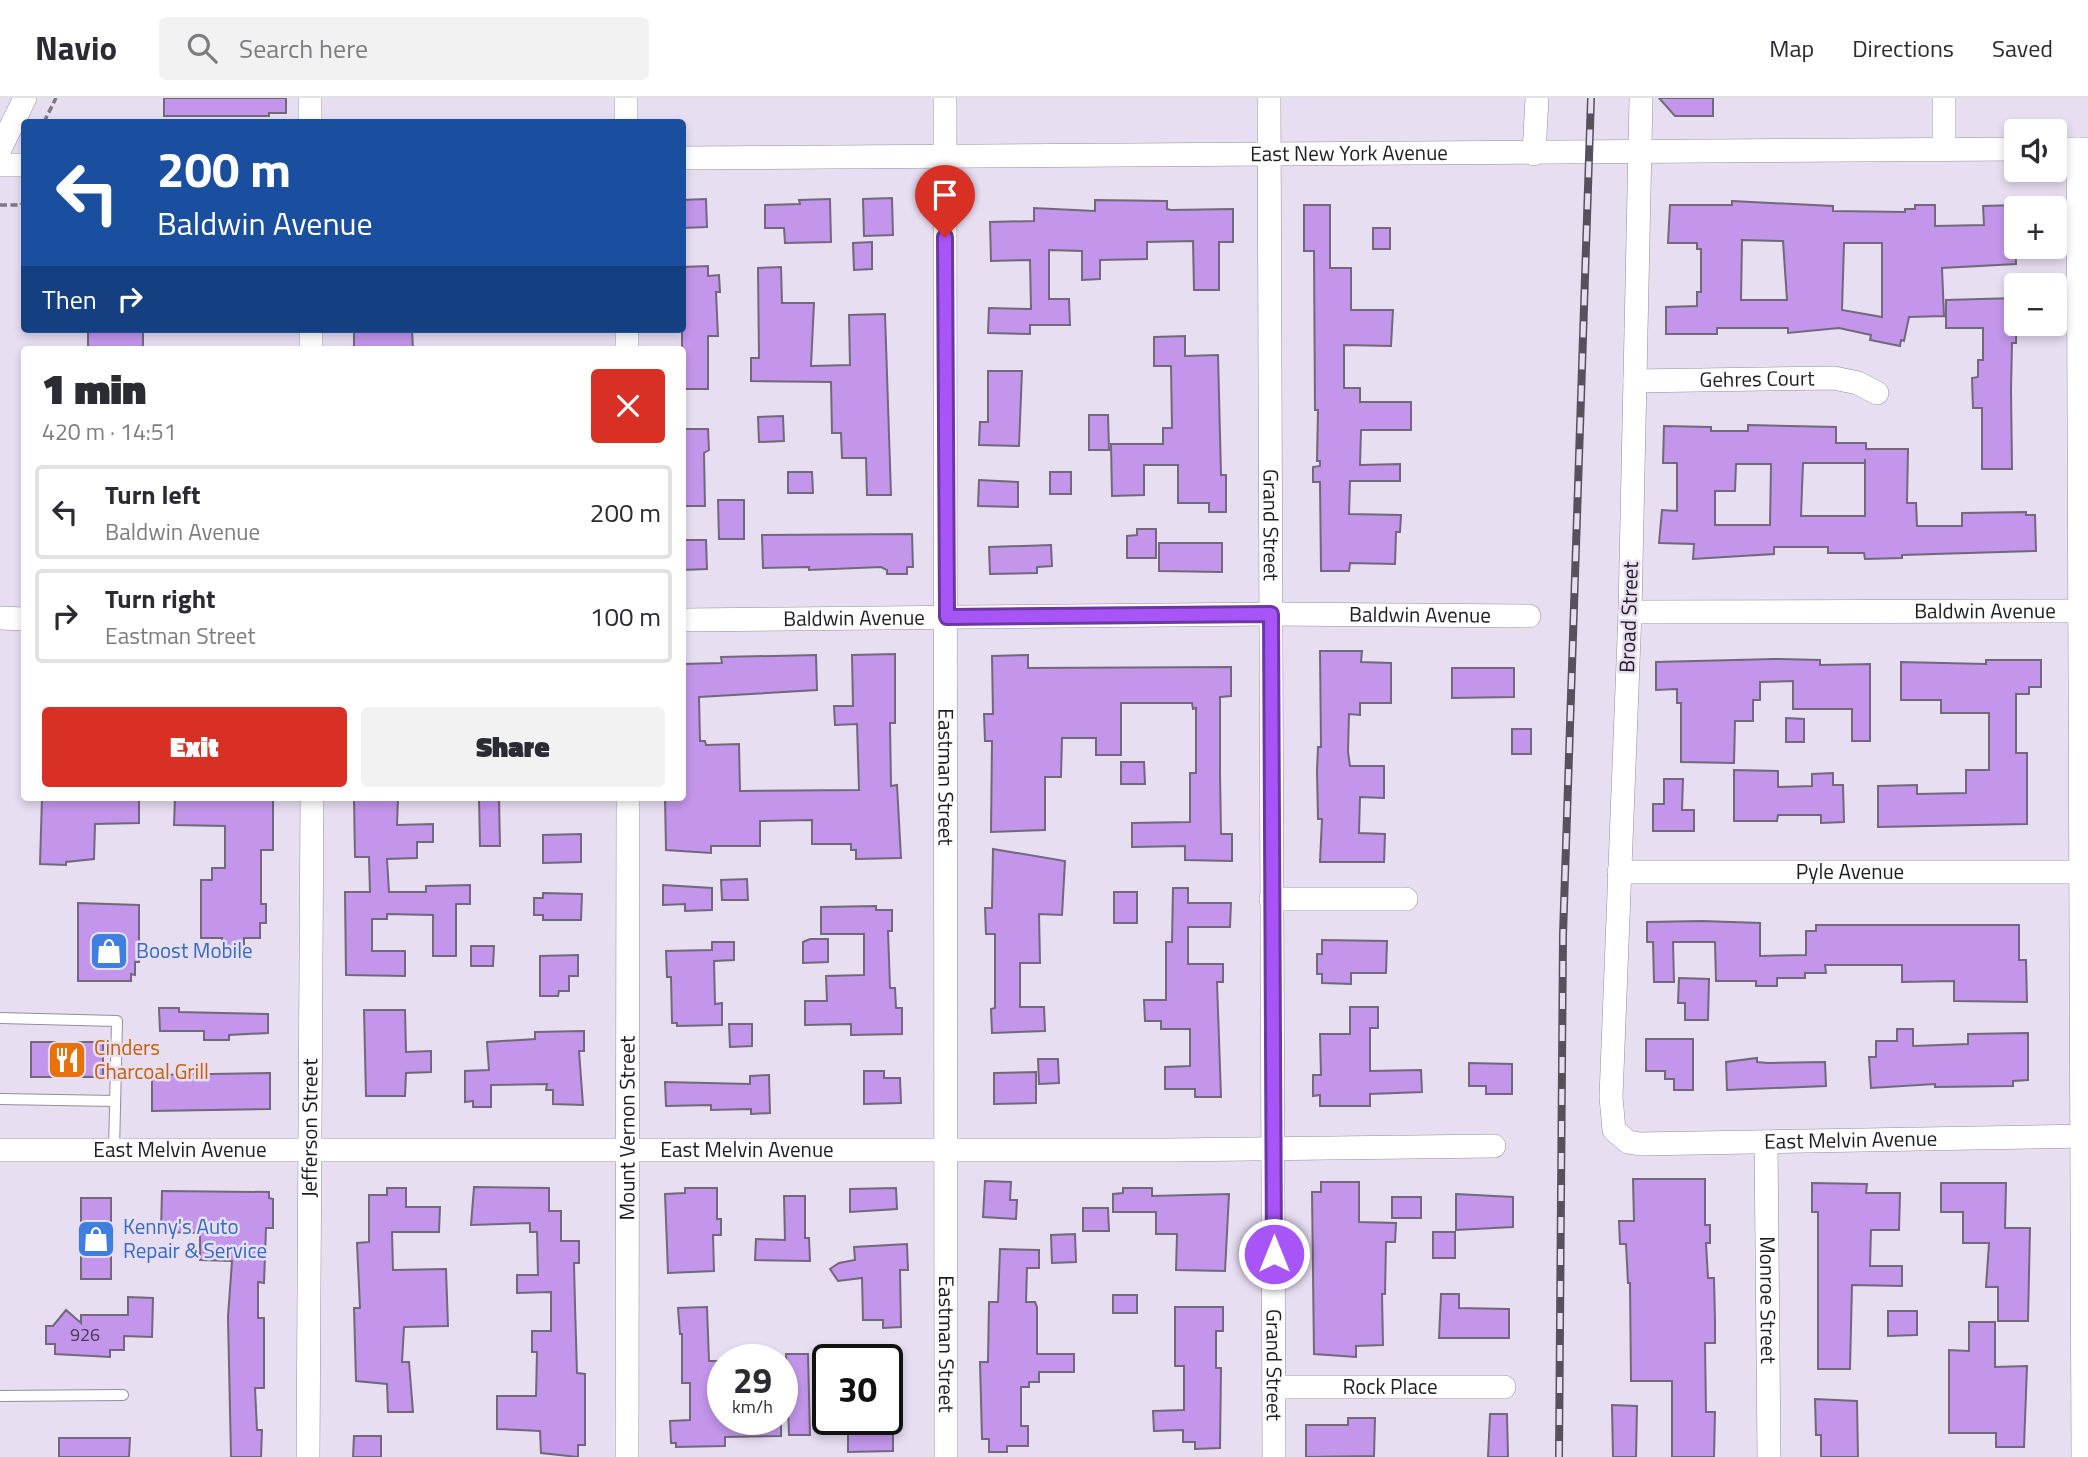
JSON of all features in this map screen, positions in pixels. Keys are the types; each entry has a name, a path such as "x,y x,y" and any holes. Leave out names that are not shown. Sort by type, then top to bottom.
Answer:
{"street":[{"path":"0,149 24,98"},
{"path":"310,98 310,119"},
{"path":"626,98 626,119"},
{"name":"Eastman Street","path":"945,98 946,1457"},
{"name":"Grand Street","path":"1269,98 1274,1457"},
{"path":"1534,154 1537,98"},
{"name":"Broad Street","path":"1618,1135 1611,1111 1629,612 1642,98"},
{"path":"1944,98 1944,148"},
{"name":"East New York Avenue","path":"686,158 2004,149"},
{"path":"2083,149 2083,1457"},
{"path":"0,165 21,164"},
{"name":"Gehres Court","path":"1635,381 1835,379 1858,383 1877,393"},
{"name":"Baldwin Avenue","path":"1629,612 2084,611"},
{"name":"Baldwin Avenue","path":"686,620 1271,614 1529,616"},
{"path":"0,618 21,619"},
{"name":"Jefferson Street","path":"308,1457 312,801"},
{"name":"Mount Vernon Street","path":"628,801 628,1457"},
{"name":"Pyle Avenue","path":"1619,872 2082,872"},
{"path":"1271,899 1406,899"},
{"name":"East Melvin Avenue","path":"1618,1135 1640,1144 2085,1136"},
{"name":"Monroe Street","path":"1766,1142 1769,1457"},
{"name":"East Melvin Avenue","path":"0,1150 945,1150 1494,1146"},
{"name":"Rock Place","path":"1275,1387 1504,1387"}],"lane":[{"path":"0,1018 117,1021 114,1150"},
{"path":"0,1099 115,1101"},
{"path":"0,1396 123,1395"}],"path":[{"path":"46,119 56,98"},
{"path":"0,205 21,205"}],"building":[{"path":"164,98 286,98 286,113 269,113 269,116 164,116"},
{"path":"1659,98 1713,98 1713,116 1675,116"},
{"path":"892,198 893,235 864,236 863,199"},
{"path":"706,199 707,227 686,228 686,200"},
{"path":"830,199 831,242 785,243 784,228 765,228 765,205 800,204 799,200"},
{"path":"1095,200 1167,201 1167,209 1171,210 1233,209 1233,242 1219,242 1219,290 1194,290 1193,241 1147,242 1147,259 1100,260 1100,279 1082,280 1082,251 1049,250 1049,299 1069,299 1070,325 1030,325 1030,334 988,333 989,308 1031,309 1030,260 991,261 990,222 1034,221 1034,208 1095,211"},
{"path":"1732,201 1833,206 1833,211 1905,212 1905,209 1915,209 1915,205 1935,205 1935,226 1984,225 1983,206 2004,205 2004,259 2016,259 2016,264 1942,268 1944,316 1909,317 1904,341 1901,340 1900,346 1870,340 1871,335 1839,328 1788,333 1788,328 1717,328 1717,334 1666,334 1666,307 1697,306 1697,292 1701,292 1701,249 1697,249 1697,243 1668,243 1670,205 1732,205","holes":["1742,240 1783,241 1787,300 1741,300","1844,243 1882,243 1882,317 1842,310"]},
{"path":"1304,205 1330,205 1330,268 1351,268 1351,310 1393,310 1391,346 1344,345 1344,388 1360,388 1360,402 1411,402 1411,430 1361,430 1360,465 1400,464 1400,481 1350,481 1349,514 1401,515 1400,532 1396,532 1395,564 1350,563 1349,571 1321,571 1320,482 1313,482 1313,467 1320,466 1320,461 1317,461 1318,410 1315,410 1314,251 1304,251"},
{"path":"1373,228 1390,228 1390,249 1373,249"},
{"path":"872,242 872,269 854,270 853,243"},
{"path":"708,266 708,276 719,275 720,292 716,292 718,336 708,336 708,389 686,389 686,346 682,346 682,333 686,333 686,267"},
{"path":"781,267 782,303 814,303 811,366 850,365 849,315 885,314 891,495 867,495 866,458 842,458 841,433 832,433 831,382 751,381 751,358 759,358 758,268"},
{"path":"2004,298 2004,336 2016,336 2016,343 2012,343 2012,469 1982,469 1982,408 1973,408 1972,378 1978,377 1978,360 1983,360 1983,328 1946,328 1946,300"},
{"path":"88,333 143,333 143,346 88,346"},
{"path":"354,333 412,333 413,346 354,346"},
{"path":"1185,336 1185,356 1218,355 1221,475 1226,475 1226,512 1209,512 1209,503 1178,503 1178,465 1144,465 1144,495 1112,496 1111,444 1163,444 1163,428 1172,428 1171,366 1154,366 1154,337"},
{"path":"988,371 1022,371 1019,446 979,445 980,422 988,422"},
{"path":"1089,415 1108,415 1109,450 1089,450"},
{"path":"783,416 784,441 759,442 758,417"},
{"path":"1748,425 1836,427 1836,443 1866,443 1866,449 1908,449 1907,503 1916,503 1917,526 1962,526 1962,513 2026,512 2026,515 2035,515 2036,551 1902,555 1902,558 1865,559 1864,553 1828,553 1828,547 1774,547 1774,554 1693,559 1694,544 1659,543 1662,510 1677,511 1677,463 1663,463 1664,426 1711,427 1711,431 1748,431","holes":["1803,463 1865,463 1865,516 1801,516","1736,464 1771,464 1770,525 1715,525 1715,491 1735,491"]},
{"path":"686,429 708,429 709,450 704,453 705,506 686,506"},
{"path":"788,472 812,472 813,493 788,493"},
{"path":"1050,472 1071,472 1071,494 1050,494"},
{"path":"979,480 1018,482 1018,507 978,506"},
{"path":"718,500 744,500 744,539 719,539"},
{"path":"1137,529 1156,529 1156,558 1127,558 1127,536 1137,535"},
{"path":"912,534 913,567 907,567 907,574 887,574 887,570 881,567 809,570 809,567 763,568 762,535"},
{"path":"686,540 706,540 707,569 686,570"},
{"path":"1159,543 1222,543 1222,572 1159,571"},
{"path":"1051,545 1052,566 1037,567 1037,573 990,574 989,547"},
{"path":"1320,651 1362,651 1361,662 1391,663 1391,703 1360,703 1360,715 1349,714 1350,766 1384,766 1384,798 1360,797 1359,833 1385,834 1384,862 1320,862 1322,819 1318,819 1317,771 1318,747 1321,747"},
{"path":"895,654 895,723 890,723 891,786 897,785 901,858 856,859 856,850 851,850 851,844 812,844 812,820 760,821 760,846 711,846 711,853 666,850 665,801 686,801 686,664 722,663 721,657 816,655 817,690 699,697 700,741 705,741 706,745 739,744 740,791 859,790 857,724 835,725 834,706 853,706 852,655"},
{"path":"1028,655 1028,668 1231,667 1231,696 1220,697 1220,773 1221,834 1232,834 1232,861 1185,860 1185,846 1132,847 1132,823 1190,822 1190,773 1196,773 1196,708 1193,709 1192,703 1121,703 1121,755 1096,755 1096,738 1062,738 1061,777 1045,777 1045,830 991,832 992,741 985,741 984,714 993,714 992,656"},
{"path":"1820,660 1820,665 1870,664 1870,741 1852,741 1852,709 1793,709 1793,681 1760,682 1760,700 1753,700 1753,721 1735,721 1734,763 1681,762 1681,703 1677,703 1677,689 1656,690 1656,662"},
{"path":"1986,660 2041,660 2041,687 2029,687 2029,694 2016,694 2016,753 2027,753 2027,824 1878,827 1878,786 1917,785 1917,794 1966,793 1966,770 1989,770 1989,713 1941,713 1941,700 1901,700 1901,662 1986,664"},
{"path":"1452,668 1514,668 1514,697 1452,698"},
{"path":"1786,718 1804,719 1804,742 1786,742"},
{"path":"1512,729 1531,729 1531,754 1512,754"},
{"path":"1121,762 1144,762 1145,784 1121,784"},
{"path":"1734,770 1778,771 1778,787 1812,786 1812,774 1833,773 1833,785 1843,785 1844,822 1821,823 1821,815 1778,815 1777,821 1734,821"},
{"path":"1664,779 1683,779 1682,810 1694,810 1694,831 1653,831 1653,804 1664,804"},
{"path":"42,801 139,801 139,823 95,824 94,859 66,862 66,865 40,864"},
{"path":"175,801 273,801 273,850 261,850 261,904 266,904 266,923 260,923 260,938 244,938 244,947 222,947 222,938 201,938 201,880 212,880 212,868 225,868 225,826 174,825"},
{"path":"354,801 398,801 397,825 433,824 433,842 417,842 417,858 387,859 389,892 426,892 426,886 470,885 470,904 456,904 456,956 433,956 433,915 387,914 387,919 372,919 372,951 405,951 405,976 346,975 345,892 370,892 369,857 355,857"},
{"path":"479,801 499,801 500,846 480,846"},
{"path":"581,834 581,862 543,863 543,835"},
{"path":"993,849 1065,861 1062,915 1039,914 1040,963 1020,963 1020,1007 1044,1007 1045,1031 992,1033 991,1009 995,1008 995,934 986,934 985,908 992,908"},
{"path":"747,879 748,900 722,900 721,880"},
{"path":"663,885 712,888 712,910 685,911 685,904 663,905"},
{"path":"1173,888 1188,888 1188,903 1231,903 1230,927 1188,927 1188,964 1223,964 1223,982 1217,982 1221,1097 1195,1097 1195,1089 1165,1089 1165,1067 1190,1066 1190,1029 1161,1029 1161,1021 1145,1021 1144,1000 1166,1000 1166,942 1172,942"},
{"path":"1114,892 1137,892 1137,923 1114,923"},
{"path":"543,893 582,894 581,920 543,920 543,915 534,915 534,898 543,898"},
{"name":"Boost Mobile","path":"78,903 139,905 139,962 135,962 135,975 131,974 131,981 78,981"},
{"path":"876,906 876,910 892,910 892,931 888,931 890,988 895,988 896,1008 902,1008 902,1034 851,1035 851,1024 805,1025 805,1001 827,1001 826,976 864,975 864,934 821,934 821,907"},
{"path":"1647,922 1760,923 1760,956 1806,955 1806,931 1816,931 1816,925 2019,925 2019,960 2026,960 2027,1002 1954,1001 1954,981 1902,982 1902,965 1825,965 1826,973 1805,973 1805,978 1777,978 1777,986 1756,986 1756,981 1716,981 1715,942 1673,942 1674,982 1654,982 1653,942 1647,942"},
{"path":"810,939 828,939 828,962 803,963 803,942"},
{"path":"1322,940 1387,941 1386,973 1351,973 1351,984 1322,983 1322,974 1317,974 1317,954 1322,954"},
{"path":"712,942 734,942 734,960 714,961 715,1004 722,1003 722,1025 677,1026 677,1023 672,1023 671,977 667,977 666,951 712,950"},
{"path":"471,946 494,946 493,966 471,966"},
{"path":"578,955 578,976 569,976 569,991 559,991 558,996 540,996 540,956"},
{"path":"1679,978 1709,979 1708,1020 1685,1020 1685,1003 1678,1003"},
{"path":"1350,1007 1378,1007 1378,1028 1370,1028 1370,1071 1421,1070 1422,1092 1370,1094 1370,1106 1320,1106 1320,1095 1313,1096 1313,1075 1321,1075 1320,1034 1350,1034"},
{"path":"159,1008 179,1008 179,1012 268,1014 268,1033 229,1035 229,1040 204,1040 204,1031 160,1031"},
{"path":"364,1010 405,1010 406,1052 431,1051 431,1072 406,1073 405,1096 366,1096"},
{"path":"729,1024 752,1024 752,1046 730,1047"},
{"path":"1897,1029 1913,1029 1913,1046 1968,1044 1968,1034 2028,1033 2028,1080 2013,1081 2013,1086 1935,1087 1935,1084 1871,1088 1869,1057 1876,1057 1876,1041 1897,1041"},
{"path":"584,1031 584,1051 579,1051 583,1105 553,1104 553,1090 546,1090 547,1084 491,1085 491,1107 473,1107 473,1101 465,1102 465,1071 489,1070 487,1042 535,1039 535,1032"},
{"path":"1646,1039 1693,1039 1693,1090 1674,1090 1674,1079 1665,1079 1665,1071 1646,1071"},
{"name":"Cinders Charcoal Grill","path":"31,1042 103,1042 103,1077 31,1077"},
{"path":"1757,1058 1757,1062 1768,1063 1825,1062 1826,1086 1727,1090 1726,1062"},
{"path":"1038,1059 1058,1059 1059,1083 1039,1084"},
{"path":"1469,1063 1512,1064 1512,1094 1486,1094 1486,1086 1469,1086"},
{"path":"864,1071 884,1071 884,1078 900,1078 901,1103 864,1104"},
{"path":"1036,1072 1036,1103 994,1104 994,1073"},
{"path":"270,1073 270,1109 152,1111 152,1075"},
{"path":"769,1075 770,1113 751,1114 751,1109 711,1110 711,1105 666,1106 665,1082 750,1084 750,1076"},
{"path":"1633,1179 1705,1179 1705,1225 1710,1225 1710,1243 1706,1243 1708,1278 1714,1278 1715,1321 1715,1343 1705,1343 1706,1412 1715,1412 1714,1457 1672,1457 1672,1381 1631,1381 1630,1283 1626,1244 1620,1244 1619,1221 1634,1221"},
{"path":"985,1181 1011,1182 1010,1200 1017,1200 1016,1219 983,1217"},
{"path":"1321,1182 1359,1182 1359,1222 1396,1223 1395,1242 1386,1242 1385,1294 1382,1294 1383,1345 1356,1346 1356,1357 1314,1354 1312,1192 1321,1192"},
{"path":"1812,1183 1867,1184 1866,1193 1900,1193 1899,1230 1871,1230 1870,1266 1902,1266 1902,1286 1852,1285 1850,1369 1818,1369 1818,1212 1812,1212"},
{"path":"1941,1183 2006,1183 2005,1228 2030,1228 2028,1321 1998,1321 1998,1287 1986,1287 1989,1243 1963,1243 1963,1212 1941,1212"},
{"path":"474,1187 549,1188 549,1211 561,1211 561,1241 579,1241 579,1263 574,1263 577,1373 585,1374 585,1445 578,1445 578,1457 541,1453 540,1431 497,1429 497,1396 536,1396 537,1352 532,1352 532,1331 551,1331 551,1292 517,1293 517,1275 538,1275 537,1232 530,1232 530,1223 471,1225"},
{"path":"387,1188 406,1188 406,1207 440,1207 439,1232 392,1232 393,1270 446,1269 448,1326 404,1327 402,1362 409,1362 413,1412 388,1412 387,1384 356,1381 354,1308 360,1308 357,1243 369,1242 369,1195 387,1195"},
{"path":"685,1188 717,1188 717,1219 721,1219 721,1235 713,1235 714,1271 668,1273 665,1194 685,1193"},
{"path":"896,1188 897,1209 850,1212 850,1189"},
{"path":"1123,1188 1152,1188 1152,1196 1229,1194 1225,1271 1176,1270 1177,1234 1156,1234 1156,1212 1113,1212 1113,1194 1123,1193"},
{"path":"162,1191 269,1192 269,1198 273,1199 273,1228 266,1228 264,1283 258,1282 258,1318 264,1318 264,1388 255,1388 257,1430 262,1430 261,1457 231,1457 228,1317 232,1261 200,1260 200,1233 161,1232"},
{"path":"1456,1194 1513,1197 1513,1227 1456,1230"},
{"path":"784,1196 805,1196 805,1238 809,1238 810,1261 755,1260 756,1239 785,1240"},
{"path":"1392,1197 1421,1197 1421,1218 1392,1218"},
{"name":"Kenny's Auto Repair & Service","path":"81,1198 111,1198 111,1279 81,1279"},
{"path":"1083,1208 1108,1208 1109,1231 1083,1231"},
{"path":"1433,1232 1455,1232 1455,1258 1433,1258"},
{"path":"1075,1234 1076,1262 1052,1263 1051,1235"},
{"path":"907,1244 908,1270 900,1270 901,1327 883,1328 883,1320 863,1320 862,1278 838,1281 830,1269 839,1263 855,1260 854,1247"},
{"path":"1000,1249 1039,1250 1039,1268 1027,1268 1026,1302 1035,1302 1037,1307 1037,1354 1074,1354 1074,1372 1039,1372 1039,1382 1029,1382 1029,1387 1021,1387 1021,1426 1028,1426 1028,1446 1007,1446 1007,1452 989,1452 989,1439 982,1439 980,1362 988,1362 989,1302 998,1302"},
{"path":"1441,1294 1459,1294 1459,1308 1509,1309 1509,1338 1439,1338"},
{"path":"1113,1295 1137,1295 1137,1313 1113,1313"},
{"path":"128,1297 153,1298 152,1337 124,1336 124,1350 110,1350 110,1357 55,1354 55,1344 46,1344 46,1326 53,1326 66,1310 81,1323 81,1315 128,1315"},
{"path":"707,1307 707,1435 781,1436 725,1437 725,1446 676,1447 676,1443 671,1443 670,1421 690,1420 690,1383 682,1383 682,1334 678,1308"},
{"path":"1175,1307 1223,1307 1223,1331 1216,1331 1216,1368 1221,1368 1220,1448 1195,1449 1195,1442 1183,1442 1183,1430 1154,1431 1153,1411 1184,1410 1184,1366 1175,1366"},
{"path":"1888,1311 1917,1311 1917,1335 1888,1336"},
{"path":"1969,1322 1995,1322 1995,1367 2027,1366 2024,1447 1996,1447 1996,1433 1949,1433 1949,1350 1969,1351"},
{"path":"798,1354 808,1354 810,1435 798,1435"},
{"path":"1815,1399 1857,1401 1858,1457 1821,1457 1821,1435 1816,1435"},
{"path":"1612,1405 1637,1406 1636,1457 1613,1457"},
{"path":"1490,1414 1507,1414 1508,1457 1488,1457"},
{"path":"1348,1418 1375,1418 1374,1456 1306,1457 1306,1425 1348,1425"},
{"path":"848,1435 893,1435 893,1451 848,1452"},
{"path":"354,1436 381,1436 381,1457 353,1457"},
{"path":"59,1438 130,1438 129,1457 59,1457"}],"railway":[{"path":"1559,1457 1563,935 1591,98"}],"place":[{"name":"Boost Mobile","path":"109,951"},
{"name":"Cinders Charcoal Grill","path":"67,1060"},
{"name":"Kenny's Auto Repair & Service","path":"96,1239"}],"route":[{"path":"945,237 947,617 1271,614 1274,1254"}]}
